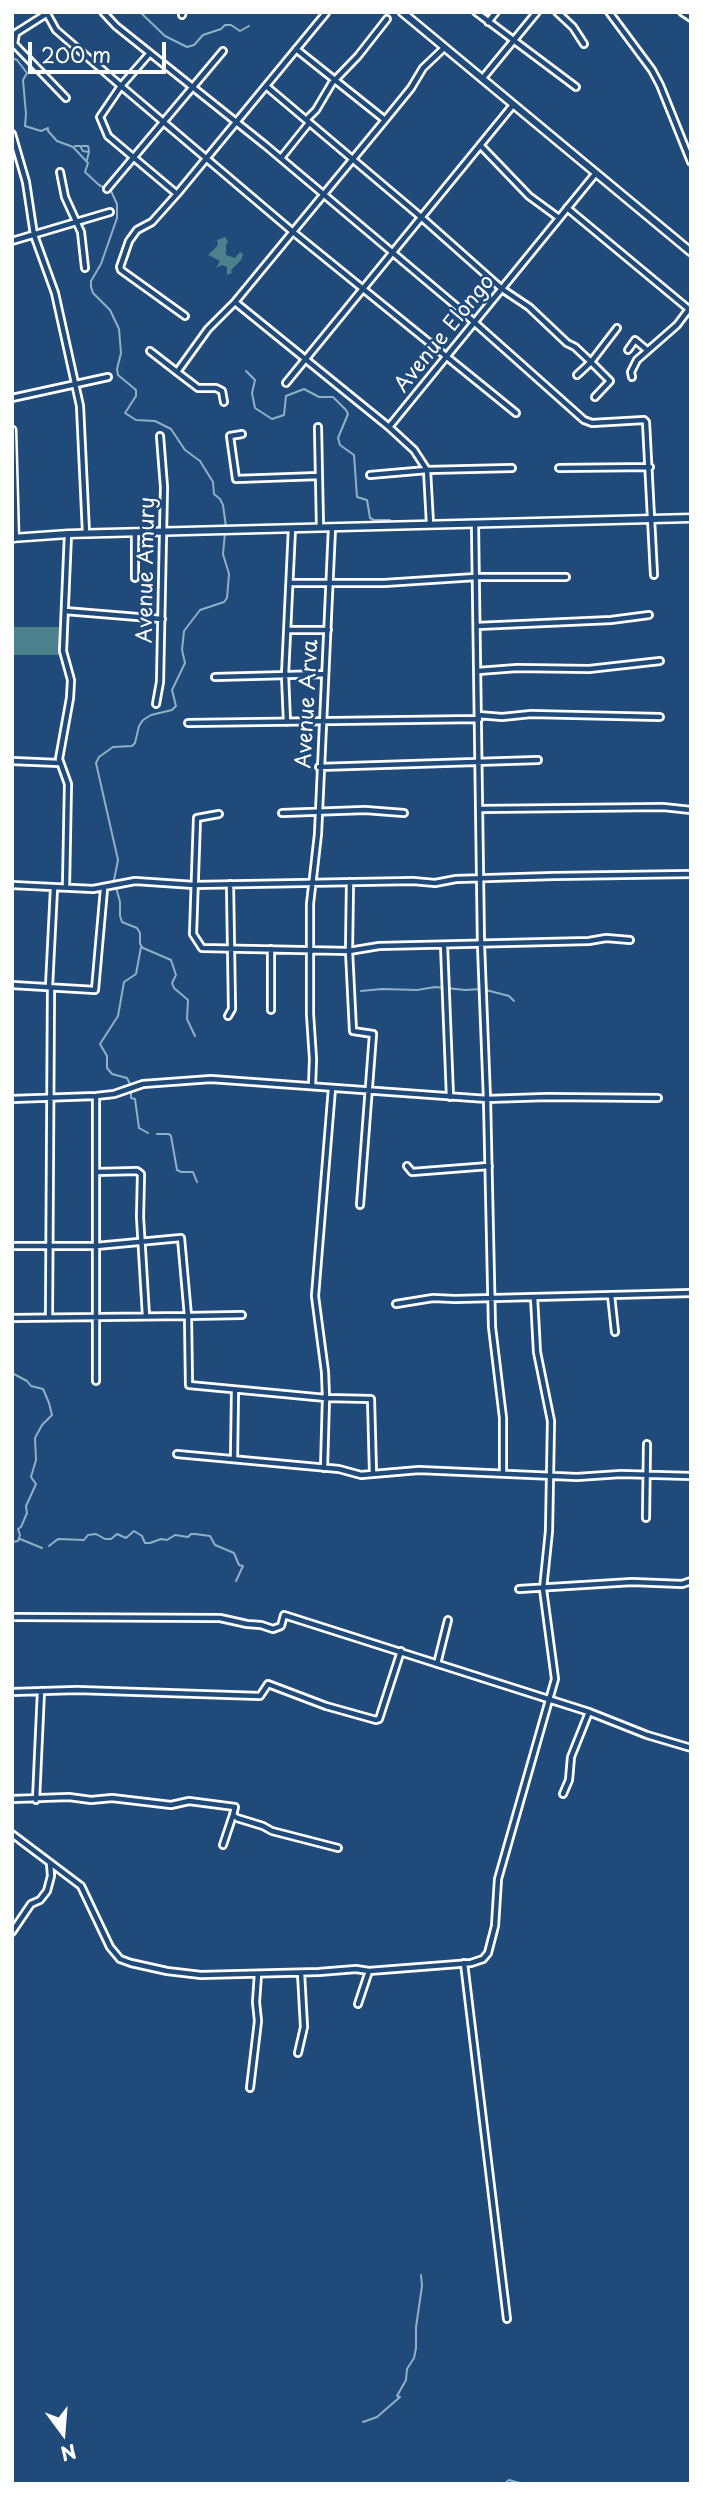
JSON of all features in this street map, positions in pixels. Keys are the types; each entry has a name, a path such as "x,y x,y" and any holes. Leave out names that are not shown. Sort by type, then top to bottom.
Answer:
{"street":[{"path":"103,12 475,322 584,420 592,423 646,422 654,575"},
{"path":"402,12 691,252"},
{"path":"476,12 576,87"},
{"path":"488,22 496,12"},
{"path":"482,79 537,12"},
{"path":"557,12 573,27 583,44"},
{"path":"609,12 660,85 691,162"},
{"path":"682,12 691,18"},
{"path":"66,98 14,44 16,33 46,13 56,30 121,86 293,232 516,413"},
{"path":"184,316 120,267 129,241 135,232 149,224 177,194 326,13"},
{"path":"281,158 335,80 387,19"},
{"path":"177,372 208,329 235,302 411,88 424,68 444,48"},
{"path":"296,49 385,120"},
{"path":"107,189 223,51"},
{"path":"150,53 121,86 100,117 108,136 177,194"},
{"path":"266,86 591,362 610,380 595,397"},
{"path":"286,383 513,105"},
{"path":"12,134 26,182 34,236 55,293 81,413 86,533"},
{"path":"480,145 529,196 559,218"},
{"path":"60,172 65,197 78,222 85,268"},
{"name":"Avenue Elongo","path":"389,427 596,173"},
{"path":"567,208 690,310 656,345 647,350 633,367 632,377"},
{"path":"12,241 110,212"},
{"path":"235,302 414,450 427,470 430,524"},
{"path":"577,375 591,362 617,328"},
{"path":"628,350 635,340 647,350"},
{"path":"149,351 198,388 222,391 224,402"},
{"path":"12,398 108,377"},
{"path":"317,427 320,527"},
{"path":"12,430 13,539 86,533 691,518"},
{"path":"242,434 230,436 236,479 319,476"},
{"name":"Avenue Amury","path":"156,704 160,682 164,488 160,436"},
{"path":"559,468 650,467"},
{"path":"370,475 427,470 512,468"},
{"path":"475,523 481,945 492,1327 503,1418 503,1472"},
{"name":"Avenue Arva","path":"312,1086 309,950 311,883 318,812 332,527"},
{"path":"286,722 285,676 292,528"},
{"path":"135,532 135,578"},
{"path":"66,887 68,784 59,763 71,680 63,652 68,534"},
{"path":"291,583 566,577"},
{"path":"65,611 162,619"},
{"path":"477,626 611,620 649,615"},
{"path":"288,630 328,630"},
{"path":"478,671 593,668 660,661"},
{"path":"215,677 325,674"},
{"path":"188,723 502,717 531,714 660,718"},
{"path":"319,768 538,760"},
{"path":"12,761 59,763"},
{"path":"480,808 663,807 691,810"},
{"path":"282,814 365,810 404,813"},
{"path":"219,814 197,818 193,934 201,948 349,951 379,946 481,945 606,938 630,940"},
{"path":"12,885 104,889 120,884 152,881 194,885 435,883 481,878 691,874"},
{"path":"351,882 349,951 354,1031 373,1034 360,1205"},
{"path":"228,1016 232,1009 230,884"},
{"path":"49,1317 50,987 54,888"},
{"path":"12,985 96,989 104,889"},
{"path":"444,945 450,1097"},
{"path":"271,949 271,1010"},
{"path":"12,1099 96,1096 114,1094 143,1084 211,1079 450,1097 658,1098"},
{"path":"324,1468 325,1372 315,1296 332,1088"},
{"path":"96,1096 96,1381"},
{"path":"407,1166 412,1172 489,1166"},
{"path":"96,1172 137,1171 141,1174 141,1242 146,1316"},
{"path":"12,1246 96,1246 181,1238 188,1316 189,1385 234,1391 371,1399 373,1473"},
{"path":"396,1304 433,1298 691,1293"},
{"path":"611,1295 615,1332"},
{"path":"12,1834 84,1890 110,1947 121,1959 190,1974 258,1974 356,1969 369,1971 482,1959 491,1943 496,1919 498,1879 529,1768 534,1761 555,1677 543,1589 550,1531 551,1417 542,1386 537,1352 534,1297"},
{"path":"12,1318 242,1315"},
{"path":"234,1391 234,1459"},
{"path":"646,1518 647,1444"},
{"path":"177,1454 339,1469 361,1475 419,1470 577,1477 691,1476"},
{"path":"519,1590 632,1581 682,1584 691,1581"},
{"path":"12,1617 218,1618 273,1629 281,1626 284,1615 589,1712 647,1735 691,1748"},
{"path":"437,1664 448,1620"},
{"path":"12,1692 260,1696 268,1684 326,1706 376,1720 379,1719 401,1651"},
{"path":"36,1800 41,1691"},
{"path":"563,1794 569,1780 572,1757 589,1712"},
{"path":"12,1799 112,1798 170,1805 188,1801 235,1807 223,1845"},
{"path":"233,1815 270,1830 338,1848"},
{"path":"12,1931 32,1904 40,1900 47,1891 51,1876 50,1862"},
{"path":"464,1963 507,2319"},
{"path":"358,2004 369,1971"},
{"path":"298,2053 304,2027 301,1973"},
{"path":"250,2088 258,2021 258,1974"}],"green space":[{"path":"225,237 228,242 226,255 235,258 240,252 243,254 231,270 232,273 227,275 227,267 222,265 216,268 220,261 208,255 218,245 217,240"},
{"path":"14,627 63,627 63,655 14,655"}],"waterway":[{"path":"140,12 165,36 187,47 194,45 203,35 225,25 231,25 240,31 249,26"},
{"path":"12,33 44,13"},
{"path":"12,58 17,60 27,73 23,80 25,126 41,131 48,128 57,141 73,147 88,163 85,172 99,185 111,191 117,204 117,218 101,264 91,281 91,287 93,293 110,310 119,329 121,353 118,375 136,390 136,396 125,413 136,420 155,421 171,429 185,450 200,461 213,482 214,494 223,505 226,527"},
{"path":"75,146 89,152 87,160"},
{"path":"82,146 88,146 89,151"},
{"path":"246,371 255,380 252,393 255,408 272,419 284,415 286,396 304,389 319,397 333,397 346,410 348,414 338,438 340,445 354,455 357,497 367,500 370,518 390,520"},
{"path":"195,1036 187,1019 188,1000 172,983 176,975 171,960 143,948 137,928 122,922 114,880 118,860 96,763 99,757 113,747 132,746 143,720 151,715 172,710 176,706 172,690 185,663 182,650 184,631 200,610 224,602 227,598 229,574 223,554 225,533"},
{"path":"130,1084 127,1078 112,1074 107,1068 107,1056 100,1044 118,1016 124,982 136,974 141,947"},
{"path":"361,991 435,987 480,989"},
{"path":"486,990 509,996 514,1001"},
{"path":"131,1091 131,1098 135,1099 139,1128 148,1133"},
{"path":"157,1134 171,1136 177,1170 193,1172 197,1182"},
{"path":"12,1373 31,1386 43,1389 52,1415 35,1438 36,1460 31,1477 36,1484 26,1506 27,1513 18,1529 18,1541 12,1542"},
{"path":"49,1546 58,1539 84,1540 88,1535 96,1534 105,1539 111,1539 117,1534 126,1538 134,1531 142,1536 145,1543 167,1540 175,1535 210,1536 215,1545 234,1553 239,1565 243,1566 236,1581"},
{"path":"20,1539 42,1548"},
{"path":"363,2422 377,2417 400,2397 397,2396 406,2380 407,2369 414,2358 416,2348 421,2275"},
{"path":"504,2484 509,2480 523,2484"}]}
